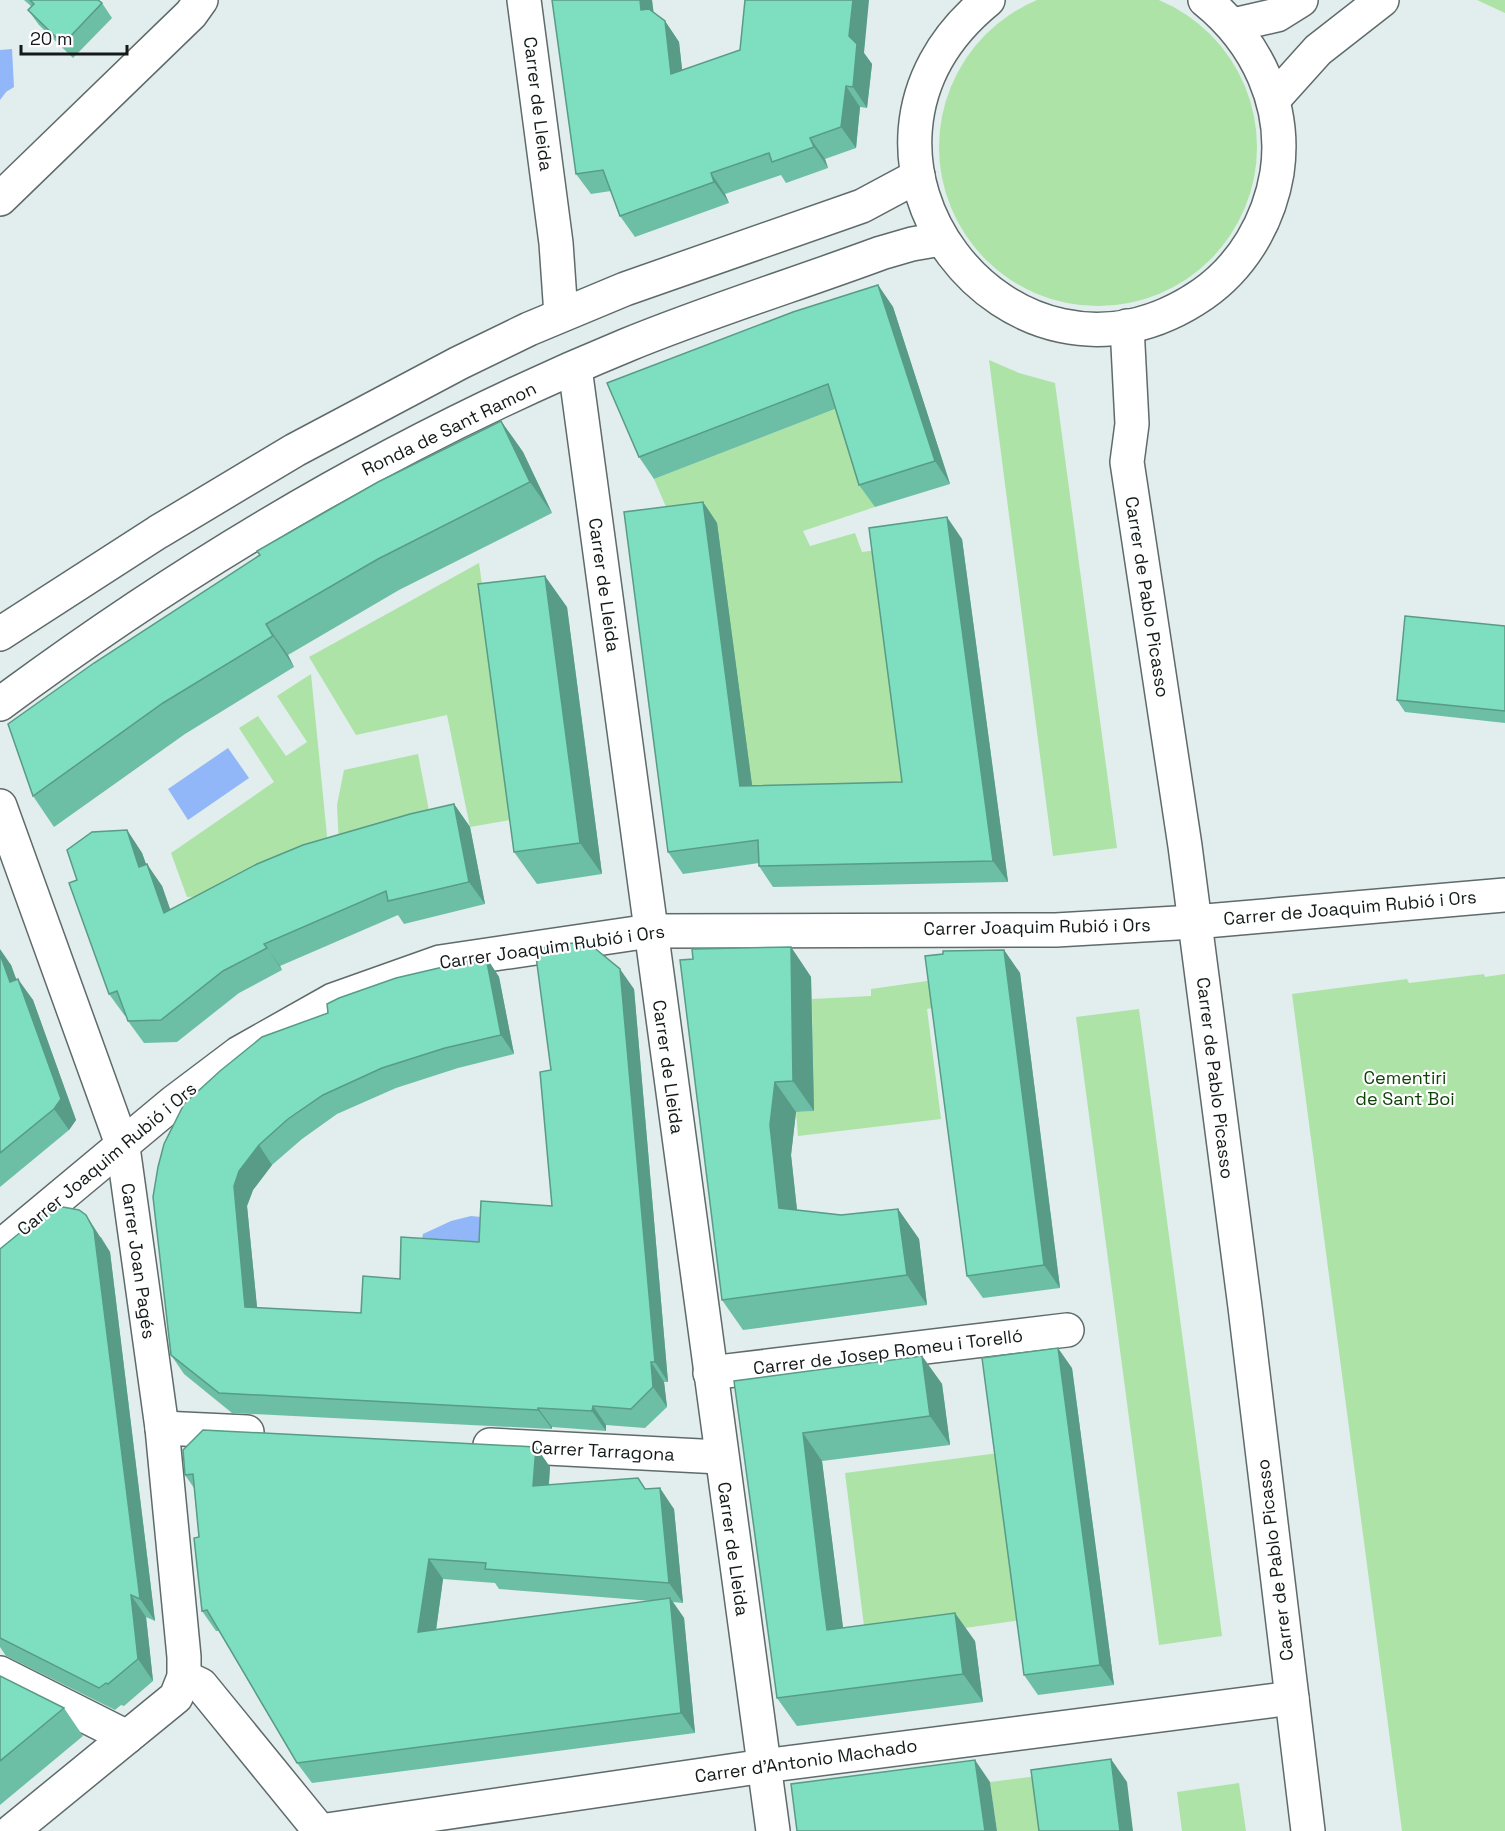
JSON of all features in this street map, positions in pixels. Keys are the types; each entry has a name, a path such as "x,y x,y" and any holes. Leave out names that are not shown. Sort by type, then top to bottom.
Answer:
{"street":[{"path":"0,199 190,14 201,0"},
{"name":"Carrer de Lleida","path":"524,0 556,243 561,315"},
{"path":"988,0 956,31 929,75 916,125 918,176 926,209 953,257 976,281 1020,311 1041,319 1083,328 1127,326 1161,317 1193,301 1221,280 1245,253 1262,222 1274,188 1279,153 1273,100 1257,60 1233,25 1205,0"},
{"path":"1233,25 1277,15 1301,0"},
{"path":"1273,100 1317,50 1382,0"},
{"path":"0,634 158,531 295,450 459,363 561,315 625,289 862,206 918,176"},
{"name":"Ronda de Sant Ramon","path":"0,704 136,607 243,539 429,436 630,344 881,253 941,239"},
{"name":"Carrer de Pablo Picasso","path":"1127,326 1132,424 1127,462 1194,922 1308,1831"},
{"name":"Carrer de Lleida","path":"574,368 720,1457 773,1831"},
{"name":"Carrer Joan Pagés","path":"0,806 123,1147 162,1428 180,1687"},
{"name":"Carrer de Joaquim Rubió i Ors","path":"1194,922 1505,895"},
{"name":"Carrer Joaquim Rubió i Ors","path":"0,1247 123,1147 174,1102 239,1053 333,1000 440,962 650,931 1056,930 1194,922"},
{"name":"Carrer de Josep Romeu i Torelló","path":"710,1373 1067,1330"},
{"path":"162,1428 271,1434"},
{"name":"Carrer Tarragona","path":"459,1443 720,1457"},
{"path":"0,1673 127,1737"},
{"path":"12,1831 127,1737 180,1687 201,1685 320,1831"},
{"name":"Carrer d'Antonio Machado","path":"320,1831 764,1766 1292,1698"}],"green space":[{"path":"1098,-12 1129,-9 1159,0 1199,24 1221,46 1245,86 1254,116 1257,147 1254,178 1245,208 1221,248 1199,270 1159,294 1129,303 1098,306 1067,303 1037,294 997,270 975,248 951,208 942,178 939,147 942,116 951,86 975,46 997,24 1037,0 1067,-9"},
{"path":"1477,0 1505,0 1505,13"},
{"path":"989,360 1019,373 1055,383 1117,848 1053,856"},
{"path":"843,406 875,507 803,531 810,546 855,533 862,552 884,549 920,826 755,806 675,528 654,479"},
{"path":"479,563 515,819 470,827 447,715 356,735 309,657"},
{"path":"311,674 328,846 215,896 187,897 171,853 274,782 239,728 258,716 286,756 307,742 277,696"},
{"path":"418,754 431,821 339,846 337,805 344,770"},
{"name":"Cementiri de Sant Boi","path":"1484,974 1485,977 1505,974 1505,1831 1402,1831 1292,994 1407,979 1409,983"},
{"path":"941,979 945,1006 927,1009 941,1119 798,1136 796,1112 813,1111 812,999 871,996 871,989"},
{"path":"1139,1009 1222,1636 1159,1645 1076,1017"},
{"path":"1006,1452 1028,1619 866,1642 845,1473"},
{"path":"1045,1775 1052,1831 997,1831 990,1782"},
{"path":"1239,1783 1246,1831 1182,1831 1177,1792"}],"water":[{"path":"12,49 14,87 0,100 0,50"},
{"path":"228,748 249,778 188,820 168,789"},
{"path":"471,1216 481,1217 483,1250 420,1248 423,1234 451,1221"}],"building":[{"path":"30,0 98,0 102,3 63,44 28,10 34,4"},
{"path":"552,0 640,0 641,10 649,9 665,21 671,74 740,50 745,0 853,0 849,36 857,44 853,87 846,86 841,127 810,138 814,147 772,162 769,153 711,173 714,182 620,216 603,170 576,174"},
{"path":"878,285 935,461 859,485 828,384 639,457 607,383 793,312"},
{"path":"501,421 530,482 378,559 266,624 273,636 163,703 33,796 8,724 94,663 260,555 257,551 378,482"},
{"path":"703,502 740,786 902,782 869,528 947,517 993,861 759,866 758,840 668,852 624,512"},
{"path":"545,576 580,843 514,852 478,584"},
{"path":"1405,616 1505,626 1505,711 1397,700"},
{"path":"454,804 469,882 388,901 386,891 264,944 267,948 223,971 161,1020 128,1021 117,991 109,994 69,883 77,880 67,850 92,832 127,830 139,867 147,864 164,913 257,864 303,845 410,814"},
{"path":"586,941 620,969 655,1362 651,1362 653,1387 631,1409 593,1406 592,1411 538,1408 538,1410 219,1393 171,1355 153,1197 164,1144 184,1104 262,1037 328,1013 327,1004 339,998 396,978 486,957 501,1035 445,1048 382,1068 323,1095 288,1119 259,1145 239,1171 234,1186 245,1307 361,1313 363,1276 400,1279 401,1237 479,1242 481,1201 552,1206 540,1072 551,1070 535,949"},
{"path":"791,947 793,1081 775,1082 770,1125 779,1208 841,1215 898,1209 907,1275 722,1300 680,960 693,959 692,949"},
{"path":"1004,950 1044,1265 967,1276 925,956 943,954 943,951"},
{"path":"0,954 10,982 18,979 61,1099 54,1109 0,1153"},
{"path":"63,1207 79,1210 86,1215 94,1230 140,1599 131,1595 138,1659 108,1684 99,1688 0,1638 0,1249 38,1218"},
{"path":"1058,1348 1100,1665 1024,1675 982,1358"},
{"path":"922,1356 930,1416 803,1433 821,1585 827,1630 955,1613 963,1674 777,1698 734,1381"},
{"path":"203,1430 536,1447 533,1486 638,1478 645,1489 660,1488 669,1583 485,1569 486,1563 429,1559 418,1632 670,1598 681,1713 297,1763 207,1610 202,1611 194,1538 199,1537 193,1474 185,1475 183,1450"},
{"path":"0,1676 64,1708 0,1761"},
{"path":"1111,1759 1120,1831 1039,1831 1031,1770"},
{"path":"975,1760 985,1831 797,1831 791,1784"}]}
